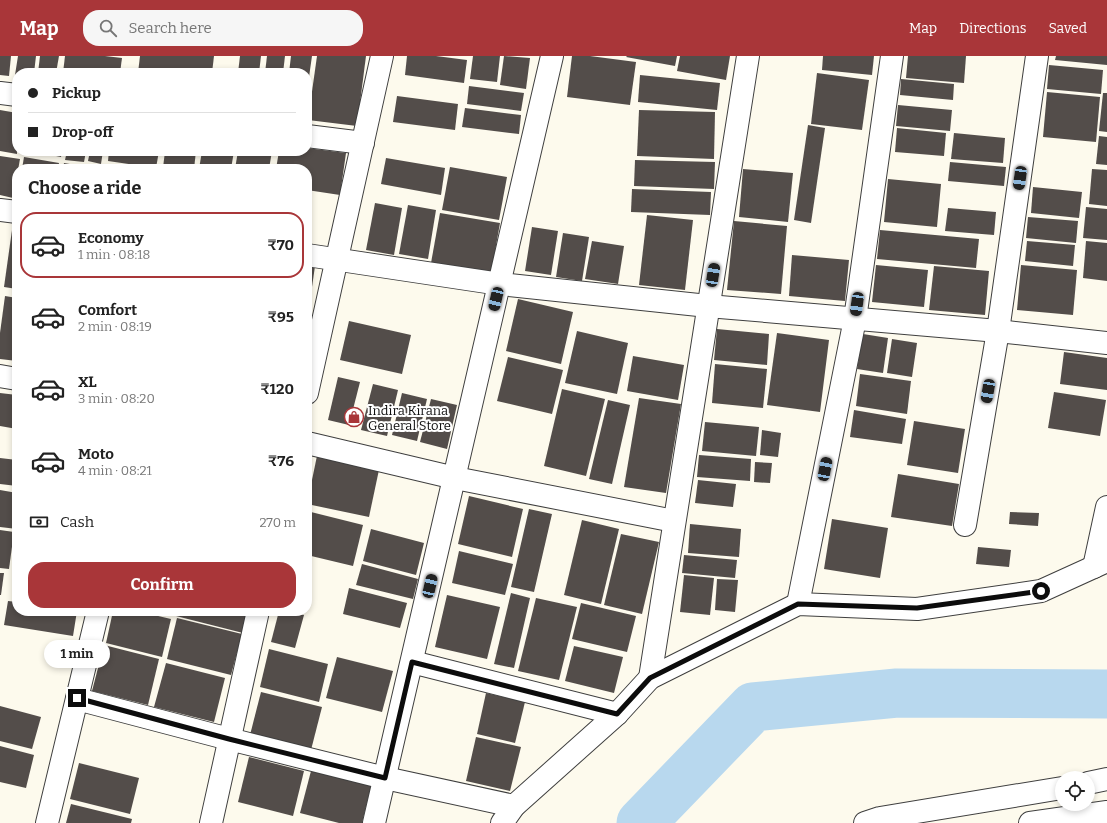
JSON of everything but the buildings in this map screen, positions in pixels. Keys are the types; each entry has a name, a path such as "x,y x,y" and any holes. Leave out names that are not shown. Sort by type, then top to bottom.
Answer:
{"street":[{"path":"312,371 382,56"},
{"path":"374,823 552,56"},
{"path":"650,678 748,56"},
{"path":"798,604 855,319 892,56"},
{"path":"966,525 998,331 1037,56"},
{"path":"0,93 12,94"},
{"path":"312,137 362,143"},
{"path":"0,210 12,211"},
{"path":"312,256 500,284 708,306 998,331 1107,343"},
{"path":"0,376 12,378"},
{"path":"312,444 455,478 674,521"},
{"path":"77,698 229,739 385,778 508,815 617,714 650,678 798,604 917,608 1041,591 1100,564 1107,507"},
{"path":"47,823 97,616"},
{"path":"211,823 257,616"},
{"path":"412,662 617,714"},
{"path":"1095,782 1107,779"},
{"path":"865,823 880,818 1055,789"},
{"path":"1030,823 1107,812"}],"waterway":[{"path":"641,823 753,707 897,693 1107,694"}],"place":[{"name":"Indira Kirana General Store","path":"354,417"}],"route":[{"path":"77,698 229,739 385,778 412,662 617,714 650,678 798,604 917,608 1041,591"}]}
